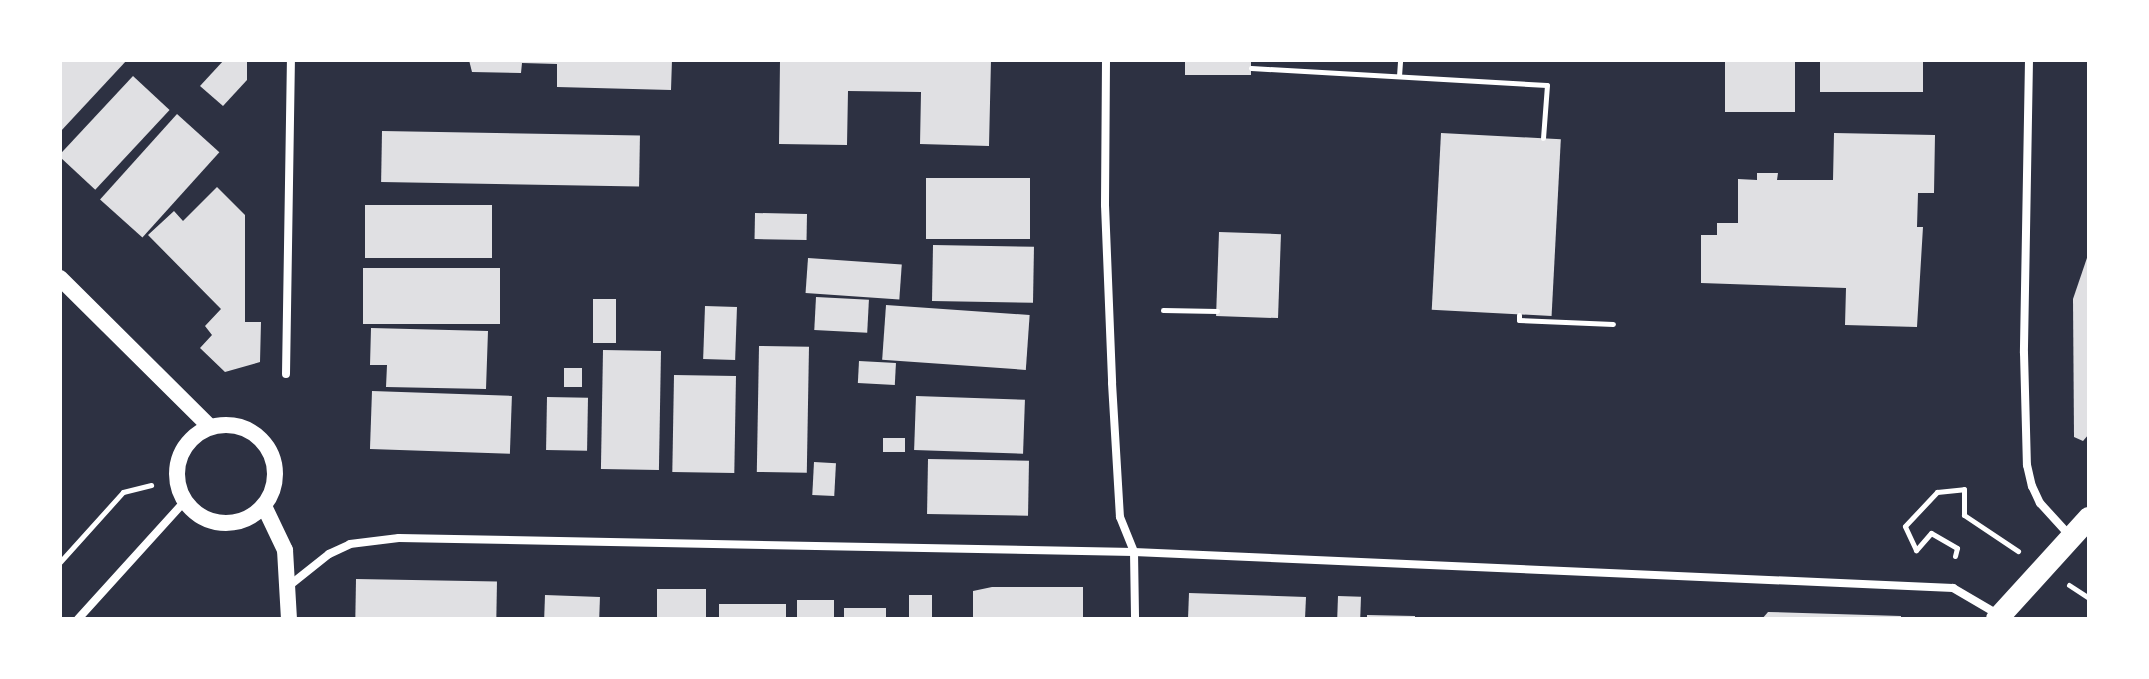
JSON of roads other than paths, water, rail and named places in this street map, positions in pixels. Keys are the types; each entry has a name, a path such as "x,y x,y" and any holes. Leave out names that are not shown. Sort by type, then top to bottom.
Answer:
{"highway":[{"path":"1998,617 2089,518"}],"main road":[{"path":"60,278 210,427"},
{"path":"226,424 242,427 257,434 268,446 275,461 276,477 264,506 238,522 223,523 208,520 185,501 178,487 179,458 186,445 210,427 226,424"},
{"path":"264,506 285,550 290,585 289,619"}],"street":[{"path":"286,374 291,60"},
{"path":"1106,60 1105,205 1112,383 1120,517 1134,552 1135,619"},
{"path":"2029,60 2024,353 2027,465 2040,503 2071,538"},
{"path":"78,619 185,501"},
{"path":"290,585 329,554 373,539 1134,552 1953,588 1998,617"}]}
